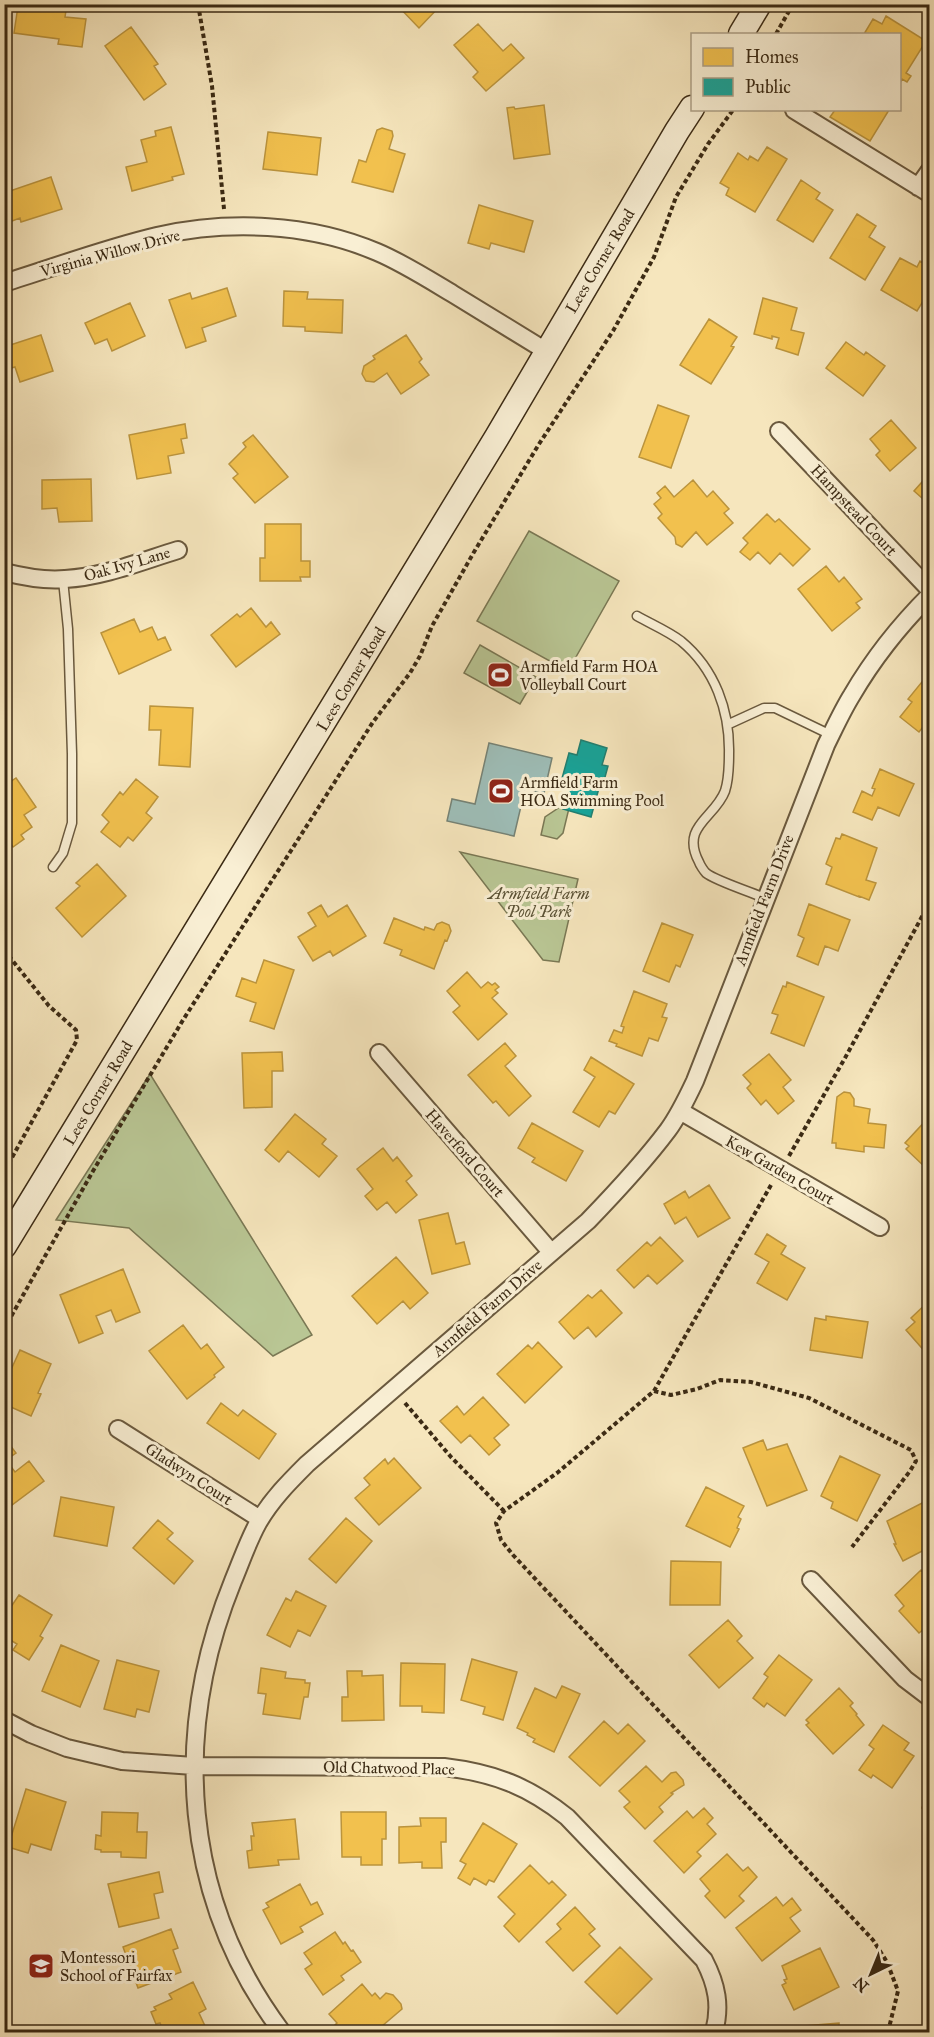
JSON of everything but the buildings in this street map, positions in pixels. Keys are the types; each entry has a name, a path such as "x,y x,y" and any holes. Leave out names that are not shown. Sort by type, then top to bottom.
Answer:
{"street":[{"path":"742,33 759,4"},
{"name":"Lees Corner Road","path":"4,1246 330,713 497,437 677,130 691,111"},
{"path":"796,111 924,190 930,170"},
{"name":"Virginia Willow Drive","path":"4,283 159,236 227,227 260,227 300,231 340,239 377,252 425,277 546,351"},
{"name":"Hampstead Court","path":"779,431 930,590"},
{"name":"Oak Ivy Lane","path":"4,572 63,580 117,569 178,550"},
{"name":"Armfield Farm Drive","path":"282,2032 267,2012 238,1961 221,1923 208,1883 200,1842 194,1766 201,1687 211,1646 221,1611 260,1519 283,1487 588,1221 617,1191 668,1130 695,1081 831,735 851,696 884,648 911,613 930,595"},
{"name":"Haverford Court","path":"379,1053 551,1252"},
{"name":"Kew Garden Court","path":"680,1111 880,1227"},
{"name":"Gladwyn Court","path":"118,1429 260,1519"},
{"path":"811,1580 905,1679 930,1698"},
{"name":"Old Chatwood Place","path":"4,1720 40,1738 122,1761 194,1766 444,1767 472,1770 524,1788 547,1801 567,1817 704,1960 713,1977 718,1997 718,2018 714,2032"}],"lane":[{"path":"53,867 63,853 72,823 71,720 63,580"},
{"path":"637,616 680,640 702,663 717,687 729,724 729,761 725,792 718,804 695,829 693,844 698,861 707,873 765,898"},
{"path":"729,724 764,708 775,708 831,735"}],"path":[{"path":"198,4 212,86 227,227"},
{"path":"777,33 793,4"},
{"path":"4,1329 87,1180 183,1020 373,722 420,656 432,626 474,552 539,444 619,320 654,257 676,197 708,144 733,111"},
{"path":"888,2032 898,1991 887,1962 873,1940 513,1556 501,1540 496,1524 504,1510 557,1473 654,1391 845,1058 930,902"},
{"path":"4,950 49,1005 76,1030 77,1040 4,1172"},
{"path":"654,1391 671,1395 697,1389 720,1380 751,1382 809,1398 911,1450 916,1461 910,1471 852,1547"},
{"path":"394,1389 451,1457 504,1510"}],"green space":[{"path":"529,531 619,581 568,671 477,621"},
{"name":"Armfield Farm HOA Volleyball Court","path":"480,645 536,677 520,704 464,673"},
{"path":"566,803 570,804 563,833 557,839 541,835 545,817"},
{"name":"Armfield Farm Pool Park","path":"460,852 578,879 559,962 543,960"},
{"path":"150,1074 312,1335 273,1356 129,1228 56,1220"}],"water":[{"name":"Armfield Farm HOA Swimming Pool","path":"489,743 552,758 544,793 525,789 514,836 447,821 452,799 475,804"}],"place":[{"name":"Armfield Farm HOA Volleyball Court","path":"500,675"},
{"name":"Armfield Farm HOA Swimming Pool","path":"501,791"},
{"name":"Montessori School of Fairfax","path":"41,1966"}]}
